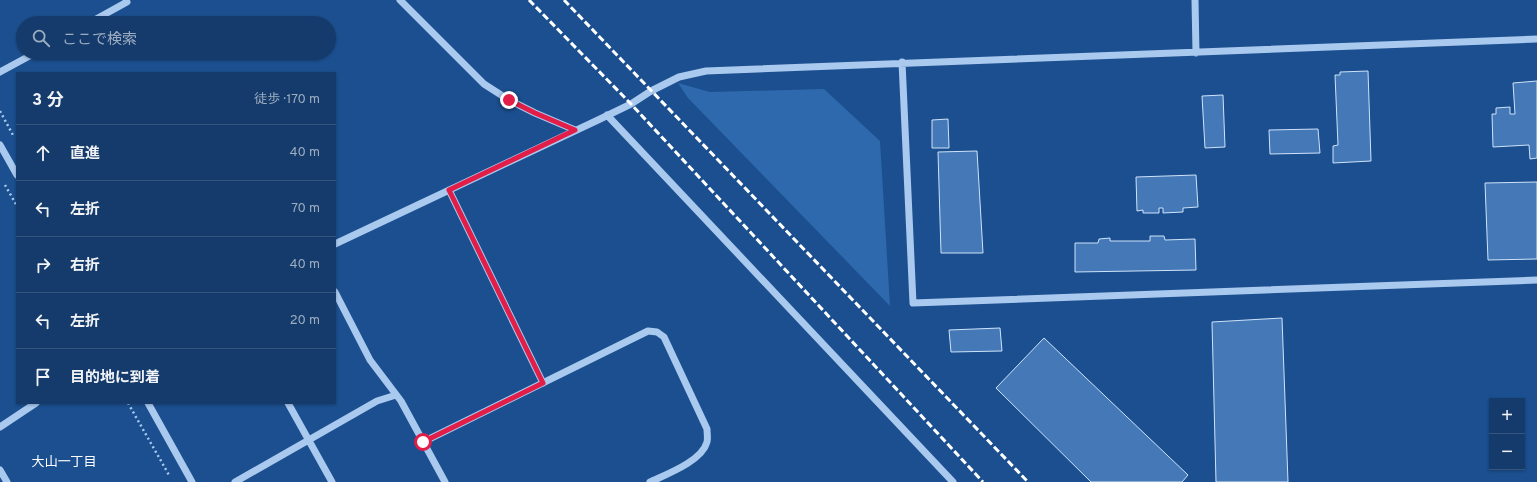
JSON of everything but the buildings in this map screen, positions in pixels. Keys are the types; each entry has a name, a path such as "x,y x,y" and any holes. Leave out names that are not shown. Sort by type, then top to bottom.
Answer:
{"street":[{"path":"102,16 127,2 126,0"},
{"path":"400,0 484,84 509,100 575,130"},
{"path":"1194,0 1196,52"},
{"path":"336,244 631,104 678,77 706,71 902,62 1537,39"},
{"path":"0,72 22,60"},
{"path":"902,62 914,303 1537,280"},
{"path":"607,115 953,482"},
{"path":"0,145 16,173"},
{"path":"449,190 543,383"},
{"path":"336,294 370,360 401,401 445,482"},
{"path":"423,442 648,331 657,332 664,337 707,429 707,441 703,450 687,463 650,482"},
{"path":"235,482 377,401 396,395"},
{"path":"0,427 34,404"},
{"path":"149,404 192,482"},
{"path":"289,404 332,482"},
{"path":"0,470 7,482"}],"path":[{"path":"0,112 16,140"},
{"path":"3,182 16,204"},
{"path":"129,404 169,475"}],"shaded area":[{"path":"678,83 710,92 824,89 880,141 890,306 688,98"}],"railway":[{"path":"529,0 631,104 983,482"},
{"path":"564,0 1028,482"}],"district":[{"name":"大山一丁目","path":"64,463"}],"route":[{"path":"423,442 543,383 449,190 575,130 509,100"}]}
